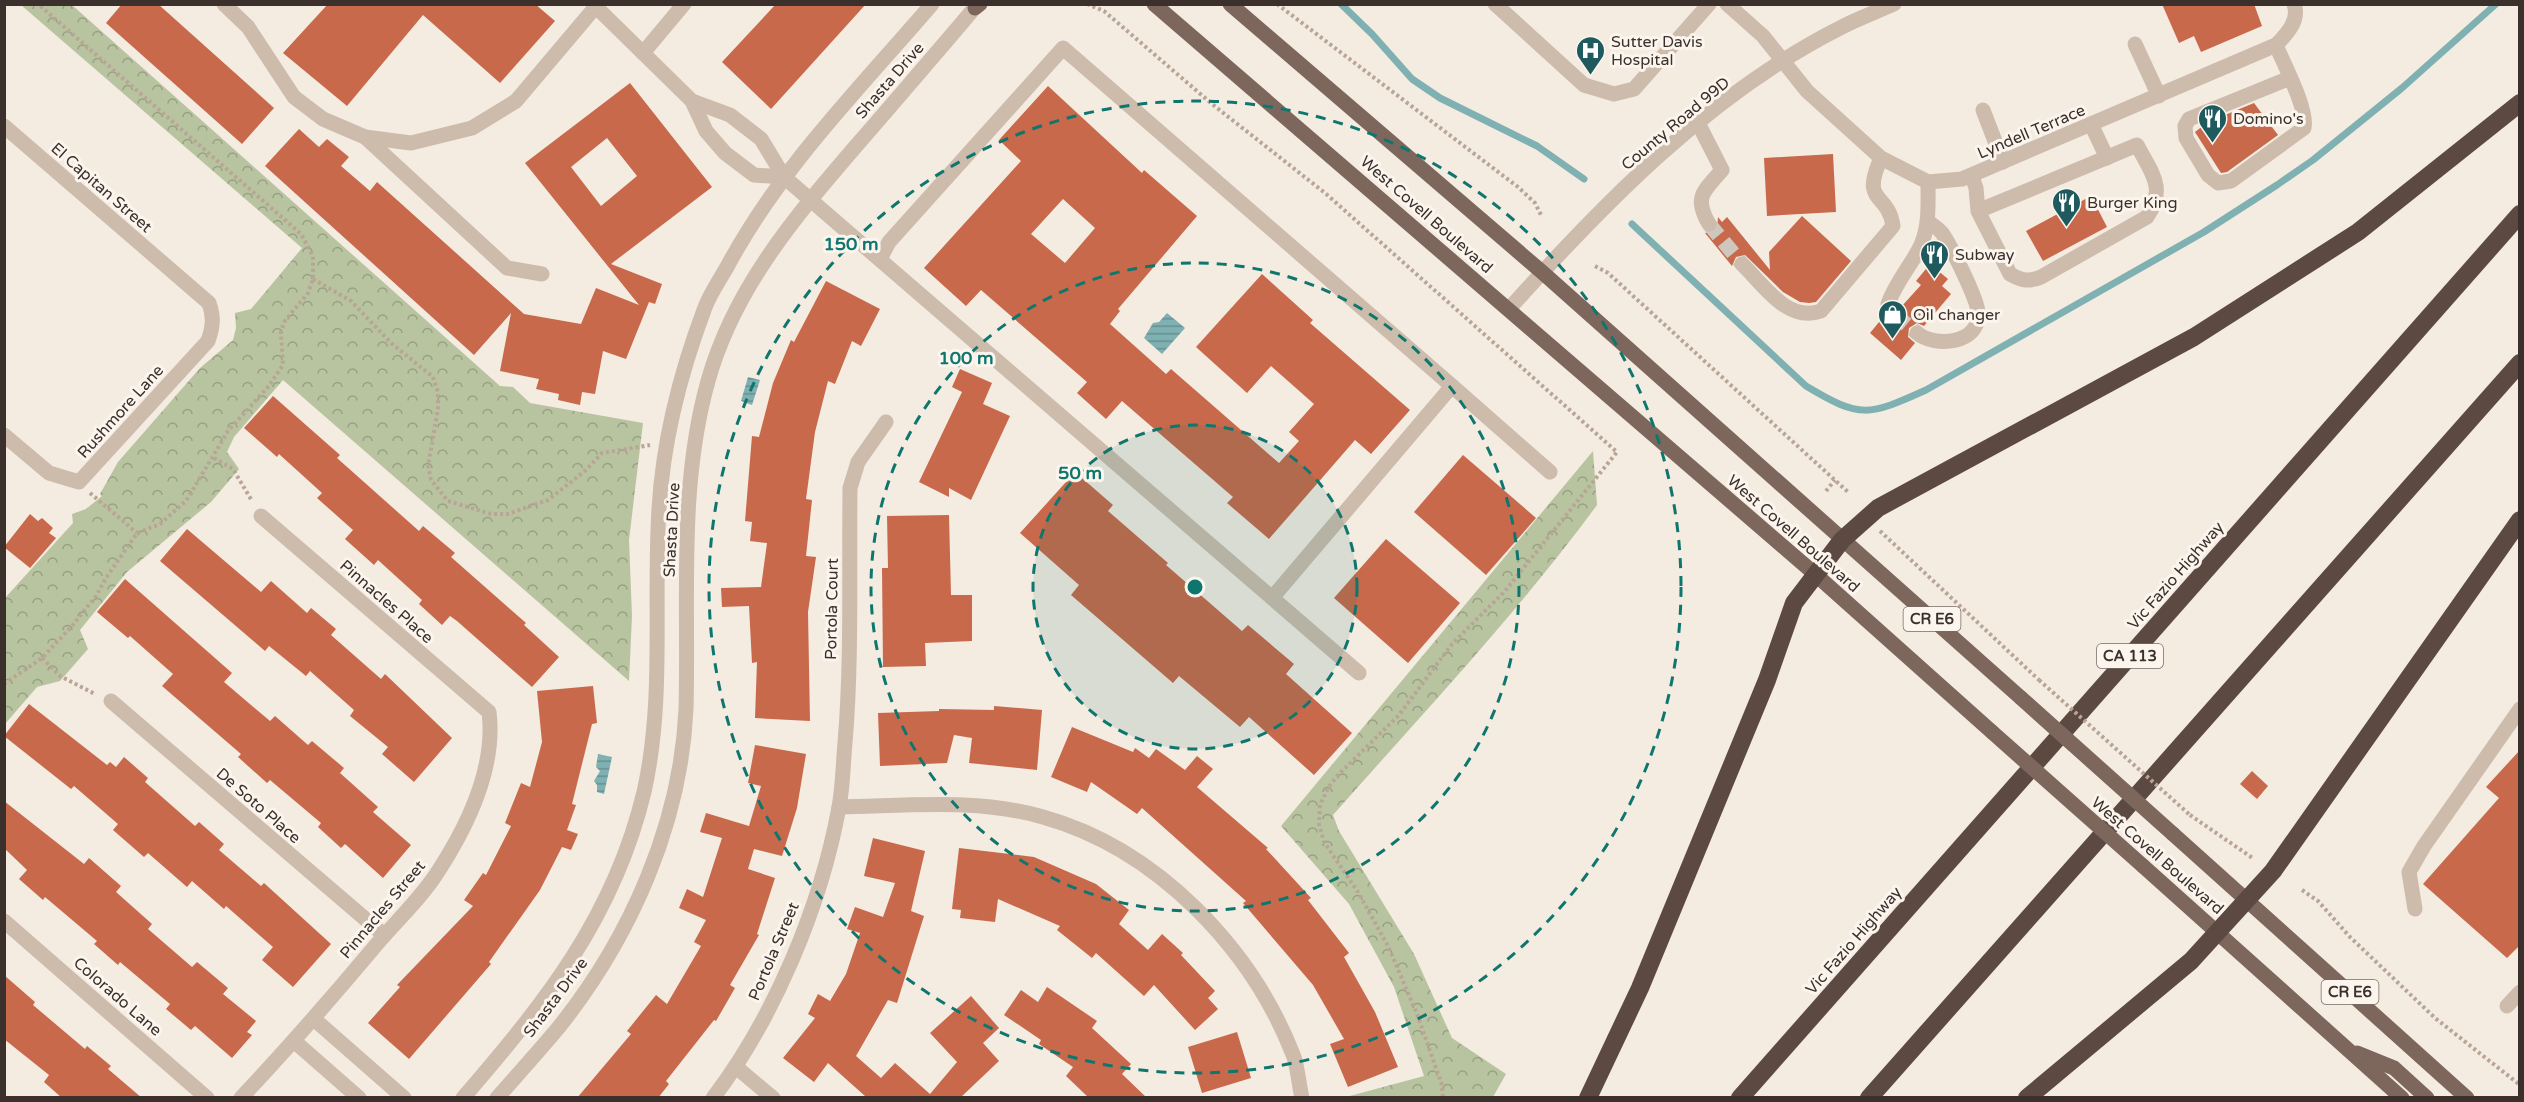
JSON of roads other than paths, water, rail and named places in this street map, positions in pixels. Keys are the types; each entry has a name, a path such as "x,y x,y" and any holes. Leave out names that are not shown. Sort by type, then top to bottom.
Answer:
{"highway":[{"path":"1588,1098 1640,987 1767,680 1794,603 1842,540 1878,508 2194,338 2348,238 2520,103"},
{"name":"Vic Fazio Highway","path":"1740,1098 2520,214"},
{"path":"1869,1098 2520,363"},
{"path":"2027,1098 2191,961 2280,862 2520,520"}],"main road":[{"name":"West Covell Boulevard","path":"1230,4 1542,272 2467,1098"},
{"name":"West Covell Boulevard","path":"1154,5 1815,574 2402,1098"},
{"path":"2346,1048 2394,1068 2427,1098"}],"street":[{"path":"224,4 248,27 294,97 323,119 365,137 411,143 472,128 516,101 596,5 692,100 706,131 725,153 754,175 784,177"},
{"path":"643,53 684,4"},
{"name":"Shasta Drive","path":"463,1098 527,1024 575,956 607,899 631,836 644,791 653,732 658,658 659,510 666,443 705,307 748,227 784,177 932,4"},
{"path":"1498,6 1584,85 1614,94 1634,89 1709,4"},
{"path":"1727,4 1763,36 1807,91 1881,158 1928,182 1928,221 1919,250 1895,284 1888,304 1895,315"},
{"name":"County Road 99D","path":"1509,309 1542,272 1650,166 1698,123 1783,61 1840,28 1894,4"},
{"path":"2290,78 2189,119 2185,126 2186,138 2208,176 2218,183 2231,182 2304,128 2304,115 2290,78 2276,45 2290,30 2296,11 2294,4"},
{"name":"Shasta Drive","path":"497,1098 559,1026 597,973 626,922 649,874 666,824 676,780 686,711 686,539 696,440 708,379 735,313 774,244 978,6"},
{"path":"2135,44 2159,96"},
{"name":"Lyndell Terrace","path":"1928,182 1972,176 2276,45"},
{"path":"880,259 889,242 1063,48 1550,472"},
{"path":"692,100 730,115 761,139 784,177 1359,673"},
{"path":"1983,110 2003,162"},
{"path":"1698,123 1722,170 1703,192 1700,201 1702,212 1709,224"},
{"path":"2091,124 2107,158"},
{"name":"El Capitan Street","path":"4,126 209,303 213,314 213,327 208,341"},
{"path":"365,137 507,268 542,274"},
{"path":"1972,176 1976,188 1978,211 2010,274 2021,280 2032,281 2147,217 2155,206 2158,185 2137,146 1978,211"},
{"path":"1742,264 1788,309 1809,316 1821,311 1893,225 1891,216 1880,202 1872,185 1871,178 1881,158"},
{"path":"1917,333 1924,338 1947,344 1961,339 1974,328 1979,316 1977,303 1941,232 1928,221"},
{"name":"Rushmore Lane","path":"4,435 49,473 79,482 208,341"},
{"path":"1272,598 1452,386"},
{"name":"Portola Court","path":"839,807 848,705 850,488 858,462 886,422"},
{"name":"Pinnacles Place","path":"261,516 489,712"},
{"name":"De Soto Place","path":"111,701 384,935"},
{"path":"2415,909 2409,872 2424,846 2520,709"},
{"name":"Pinnacles Street","path":"241,1098 314,1019 438,872 470,814 486,766 492,735 489,712"},
{"path":"839,807 970,805 1042,816 1085,832 1132,857 1212,925 1246,966 1294,1059 1302,1098"},
{"name":"Portola Street","path":"713,1098 736,1067 780,986 803,933 839,807"},
{"name":"Colorado Lane","path":"4,921 207,1098"},
{"path":"2507,1006 2520,992"},
{"path":"314,1019 404,1098"},
{"path":"294,1041 359,1098"},
{"path":"736,1067 773,1098"}],"water":[{"path":"1167,313 1185,328 1162,354 1144,338 1153,323 1159,322"},
{"path":"748,377 760,380 752,405 741,401"},
{"path":"598,754 612,757 604,794 597,792 597,785 594,781 600,771 596,767"}],"waterway":[{"path":"1341,4 1372,34 1412,79 1440,98 1537,146 1584,179"},
{"path":"1632,224 1806,386 1853,409 1877,409 1926,390 2204,232 2277,185 2313,160 2402,88 2496,4"}],"tunnel":[{"path":"1709,224 1742,264"},
{"path":"1895,315 1917,333"}],"place":[{"name":"Sutter Davis Hospital","path":"1590,76"},
{"name":"Domino's","path":"2212,144"},
{"name":"Burger King","path":"2066,228"},
{"name":"Subway","path":"1934,280"},
{"name":"Oil changer","path":"1892,340"}]}
